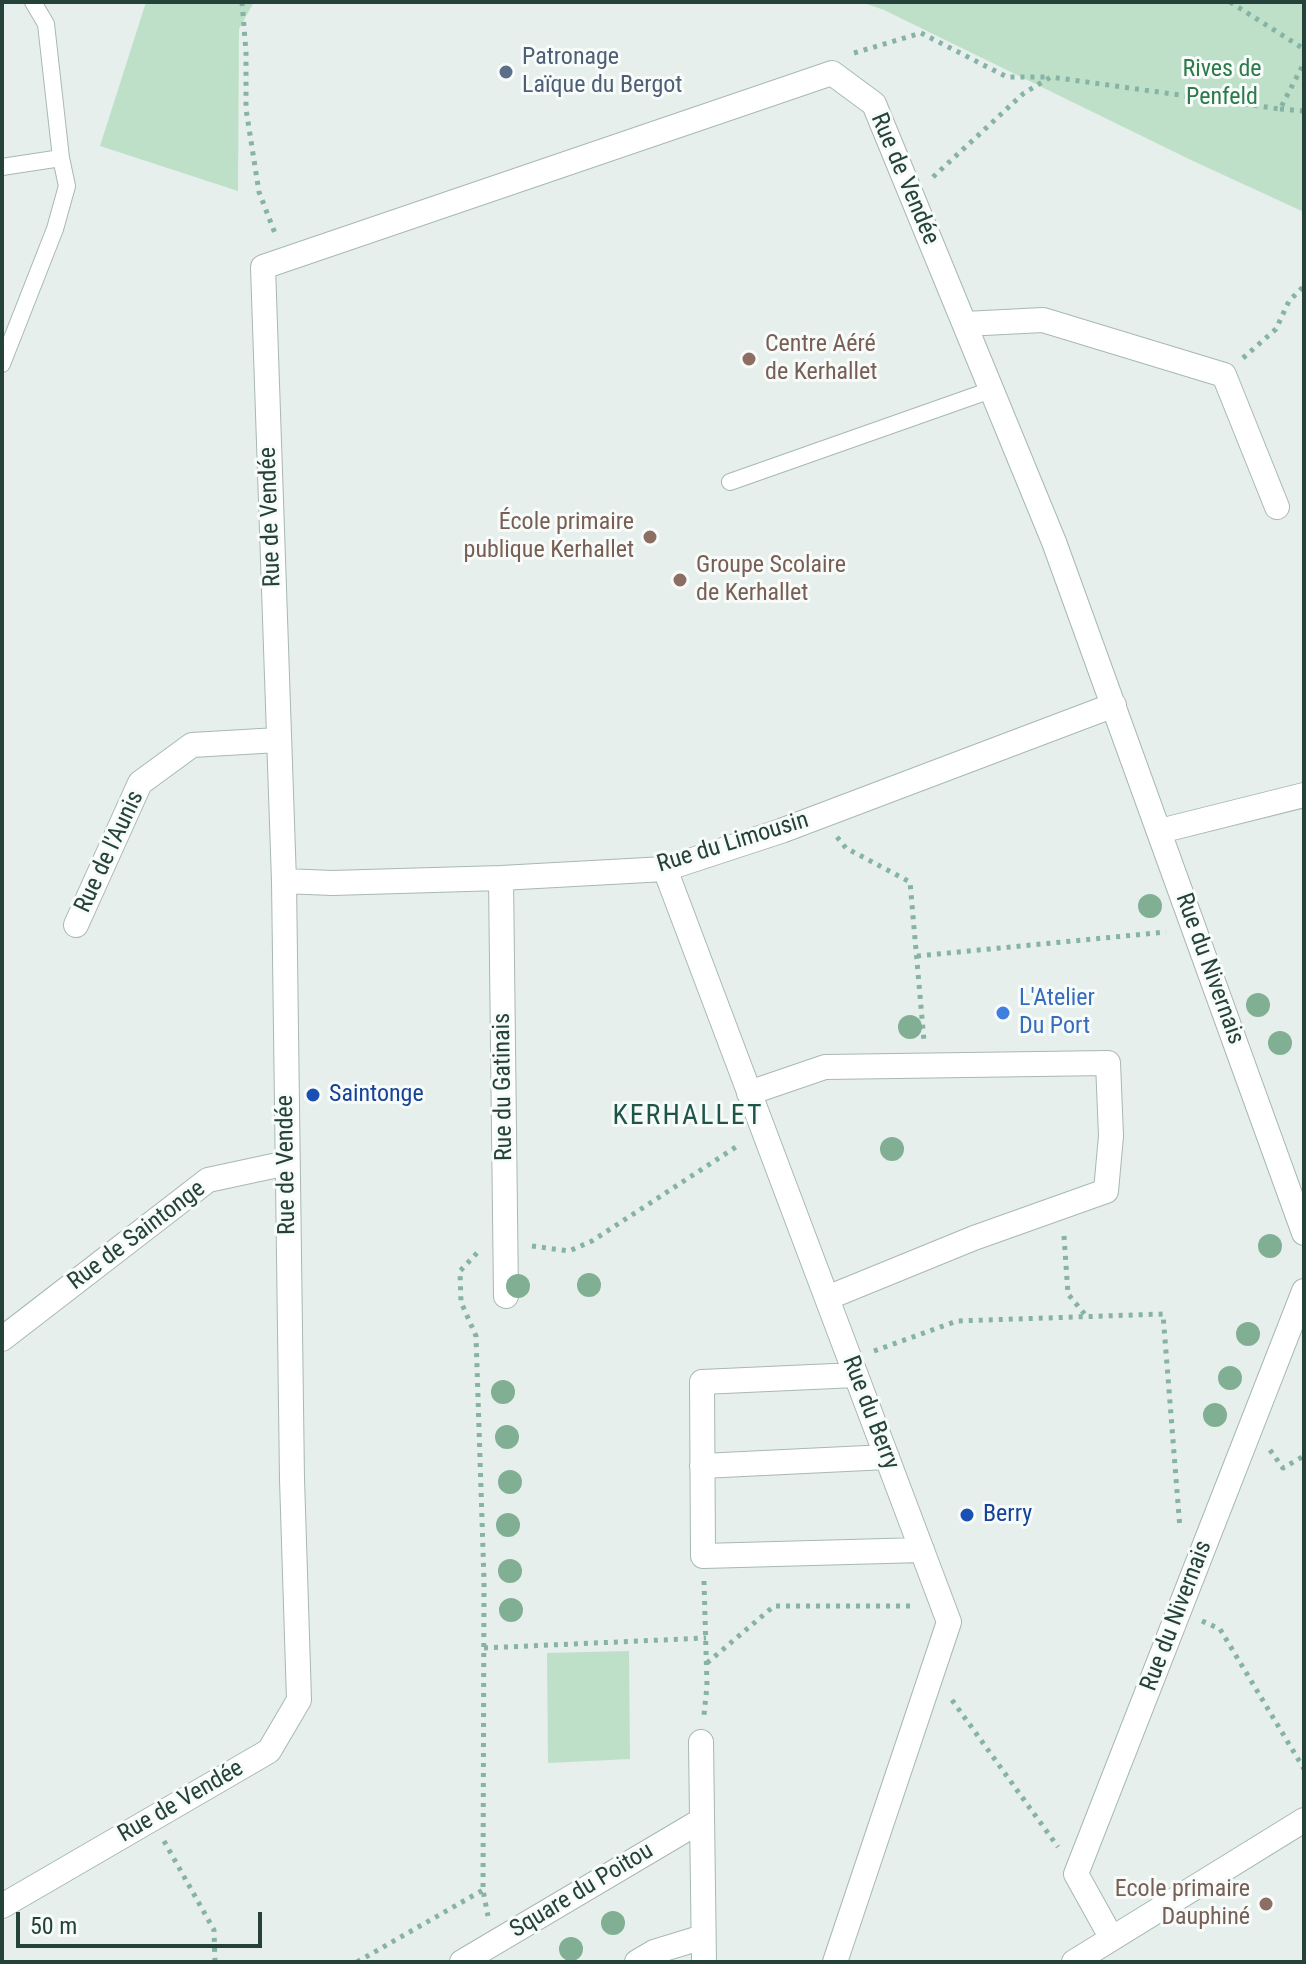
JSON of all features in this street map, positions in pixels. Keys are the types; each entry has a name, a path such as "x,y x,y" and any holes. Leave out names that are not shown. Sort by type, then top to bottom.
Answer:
{"street":[{"path":"285,259 832,73"},
{"name":"Rue de Vendée","path":"832,73 874,104 1054,542 1114,705"},
{"name":"Rue de Vendée","path":"2,1906 269,1751 299,1700 284,881 263,267 285,259"},
{"path":"965,324 1043,320 1224,375 1277,507"},
{"name":"Rue du Limousin","path":"284,881 332,883 501,878 665,869 819,816 1114,705"},
{"name":"Rue du Nivernais","path":"1114,705 1304,1233"},
{"name":"Rue de l'Aunis","path":"76,925 140,783 192,745 278,740"},
{"path":"1160,831 1304,795"},
{"name":"Rue du Berry","path":"665,869 949,1622 835,1962"},
{"name":"Rue du Gatinais","path":"501,878 506,1296"},
{"path":"749,1093 825,1067 1108,1063 1111,1136 1106,1191 974,1238 827,1298"},
{"name":"Rue de Saintonge","path":"2,1339 208,1180 287,1163"},
{"name":"Rue du Nivernais","path":"1076,1874 1304,1291"},
{"path":"853,1367 702,1382 703,1556 922,1550"},
{"path":"702,1466 887,1457"},
{"path":"701,1742 704,1962"},
{"name":"Square du Poitou","path":"462,1962 702,1820"},
{"path":"1074,1962 1304,1820"},
{"path":"1076,1874 1111,1937"},
{"path":"637,1962 654,1952 703,1937"}],"lane":[{"path":"2,364 55,229 67,186 46,24 33,2"},
{"path":"2,167 61,158"},
{"path":"730,482 991,390"}],"path":[{"path":"242,2 246,109 259,192 285,259"},
{"path":"1230,2 1304,49"},
{"path":"832,73 856,51 921,33 1007,77 1051,77 1304,111"},
{"path":"1280,109 1304,63"},
{"path":"912,197 1024,93 1051,77"},
{"path":"1224,375 1276,329 1289,301 1304,286"},
{"path":"819,816 846,848 910,882 926,1066"},
{"path":"917,956 1195,929"},
{"path":"495,1942 483,1890 484,1648 476,1336 461,1302 460,1271 489,1242 506,1237 538,1248 569,1251 592,1241 763,1130"},
{"path":"1063,1207 1068,1294 1087,1317"},
{"path":"853,1367 957,1321 1163,1314 1181,1541 1191,1580"},
{"path":"701,1742 707,1686 703,1556"},
{"path":"707,1663 774,1606 943,1606"},
{"path":"1179,1611 1220,1629 1304,1769"},
{"path":"484,1648 706,1638"},
{"path":"928,1684 947,1693 1076,1874"},
{"path":"152,1819 214,1930 215,1962"},
{"path":"357,1962 483,1890"}],"green space":[{"path":"146,2 254,2 239,29 238,191 100,146"},
{"name":"Rives de Penfeld","path":"861,2 1304,2 1304,212 884,10"},
{"path":"629,1651 630,1759 548,1763 547,1653"}],"place":[{"name":"Patronage Laïque du Bergot","path":"506,72"},
{"name":"Centre Aéré de Kerhallet","path":"749,359"},
{"name":"École primaire publique Kerhallet","path":"650,537"},
{"name":"Groupe Scolaire de Kerhallet","path":"680,580"},
{"name":"L'Atelier Du Port","path":"1003,1013"},
{"name":"Saintonge","path":"313,1095"},
{"name":"Berry","path":"967,1515"},
{"name":"Ecole primaire Dauphiné","path":"1266,1904"}],"district":[{"name":"KERHALLET","path":"688,1117"}]}
